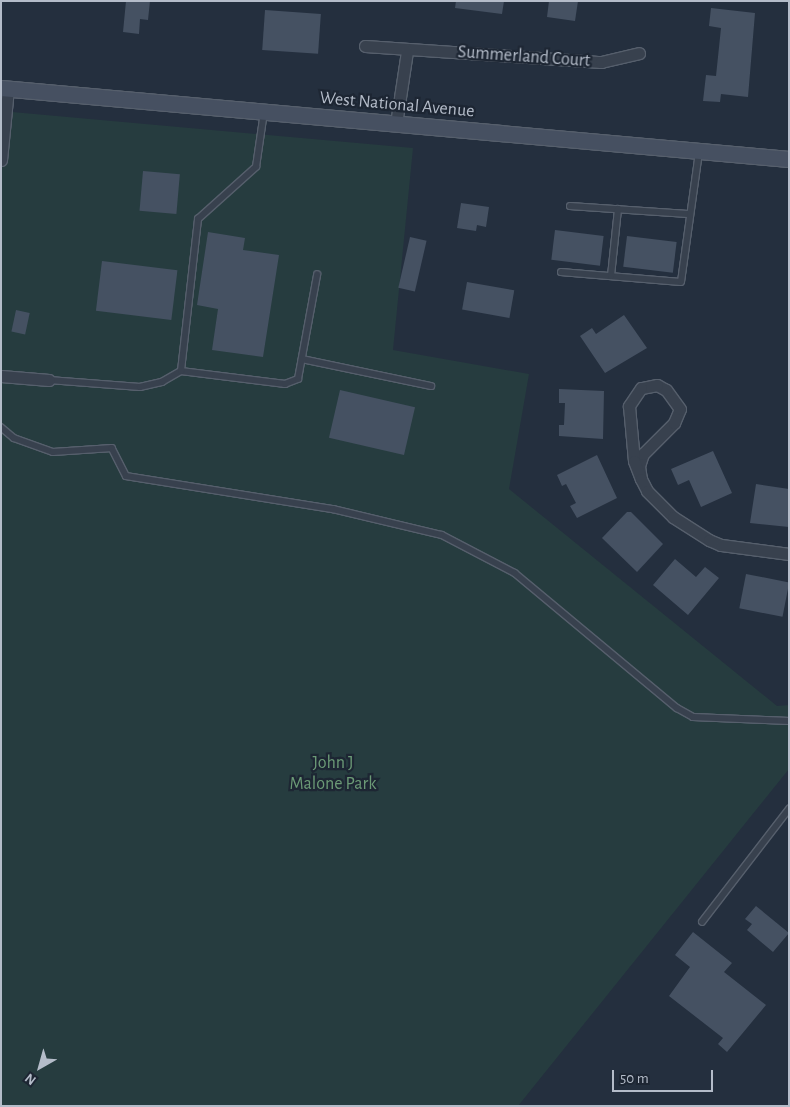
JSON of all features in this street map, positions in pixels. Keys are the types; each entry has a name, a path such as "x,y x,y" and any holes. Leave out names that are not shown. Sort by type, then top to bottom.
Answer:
{"main road":[{"name":"West National Avenue","path":"4,89 789,158"}],"street":[{"name":"Summerland Court","path":"365,46 407,51 601,62 639,53"},
{"path":"396,124 407,51"},
{"path":"1,160 4,89"},
{"path":"1,376 49,380"},
{"path":"641,479 639,466 643,454 674,423 680,409 666,390 657,385 641,388 629,406 634,461 641,479 658,505 709,540 721,545 789,554"}],"lane":[{"path":"181,371 198,219 256,167 264,112"},
{"path":"561,272 681,282 688,214 699,150"},
{"path":"570,206 688,214"},
{"path":"611,276 618,209"},
{"path":"49,380 140,387 162,382 181,371 285,384 298,379 317,275"},
{"path":"302,358 431,386"},
{"path":"1,427 14,438 53,452 112,448 126,476 333,509 442,535 515,573 676,708 693,717 789,721"},
{"path":"702,922 789,809"}],"green space":[{"name":"John J Malone Park","path":"1,111 413,148 393,350 529,374 509,489 777,706 789,705 789,769 518,1106 1,1106"}],"building":[{"path":"126,1 150,1 148,20 140,19 139,34 123,32"},
{"path":"456,1 504,1 502,14 455,8"},
{"path":"549,1 578,1 575,21 547,17"},
{"path":"711,8 755,13 748,97 721,94 720,102 703,101 706,75 716,76 721,28 709,26"},
{"path":"265,10 321,14 318,54 262,50"},
{"path":"143,171 180,174 176,214 140,211"},
{"path":"461,203 489,207 486,227 477,225 476,231 457,228"},
{"path":"555,230 604,236 600,266 551,260"},
{"path":"208,232 245,238 243,250 279,255 263,357 212,350 218,309 197,305"},
{"path":"627,236 677,242 673,273 623,267"},
{"path":"410,237 427,241 415,291 398,288"},
{"path":"102,261 177,270 171,320 96,311"},
{"path":"467,282 514,290 509,318 462,310"},
{"path":"16,310 30,313 25,334 11,332"},
{"path":"624,315 647,348 605,373 580,336 592,328 596,334"},
{"path":"559,389 604,391 603,439 559,436 559,425 564,425 565,403 559,403"},
{"path":"340,390 415,407 404,455 329,438"},
{"path":"713,451 732,493 701,507 689,480 678,485 671,469"},
{"path":"597,455 617,498 577,518 570,506 576,503 566,484 562,486 557,475"},
{"path":"756,484 789,489 789,527 750,523"},
{"path":"627,512 631,512 663,544 637,572 602,538"},
{"path":"675,559 696,577 705,567 719,578 688,615 653,585"},
{"path":"746,574 789,582 783,617 739,608"},
{"path":"756,906 789,933 773,952 747,930 752,924 745,919"},
{"path":"693,932 732,963 724,972 766,1005 727,1052 718,1044 723,1038 669,996 690,967 675,955"}]}
